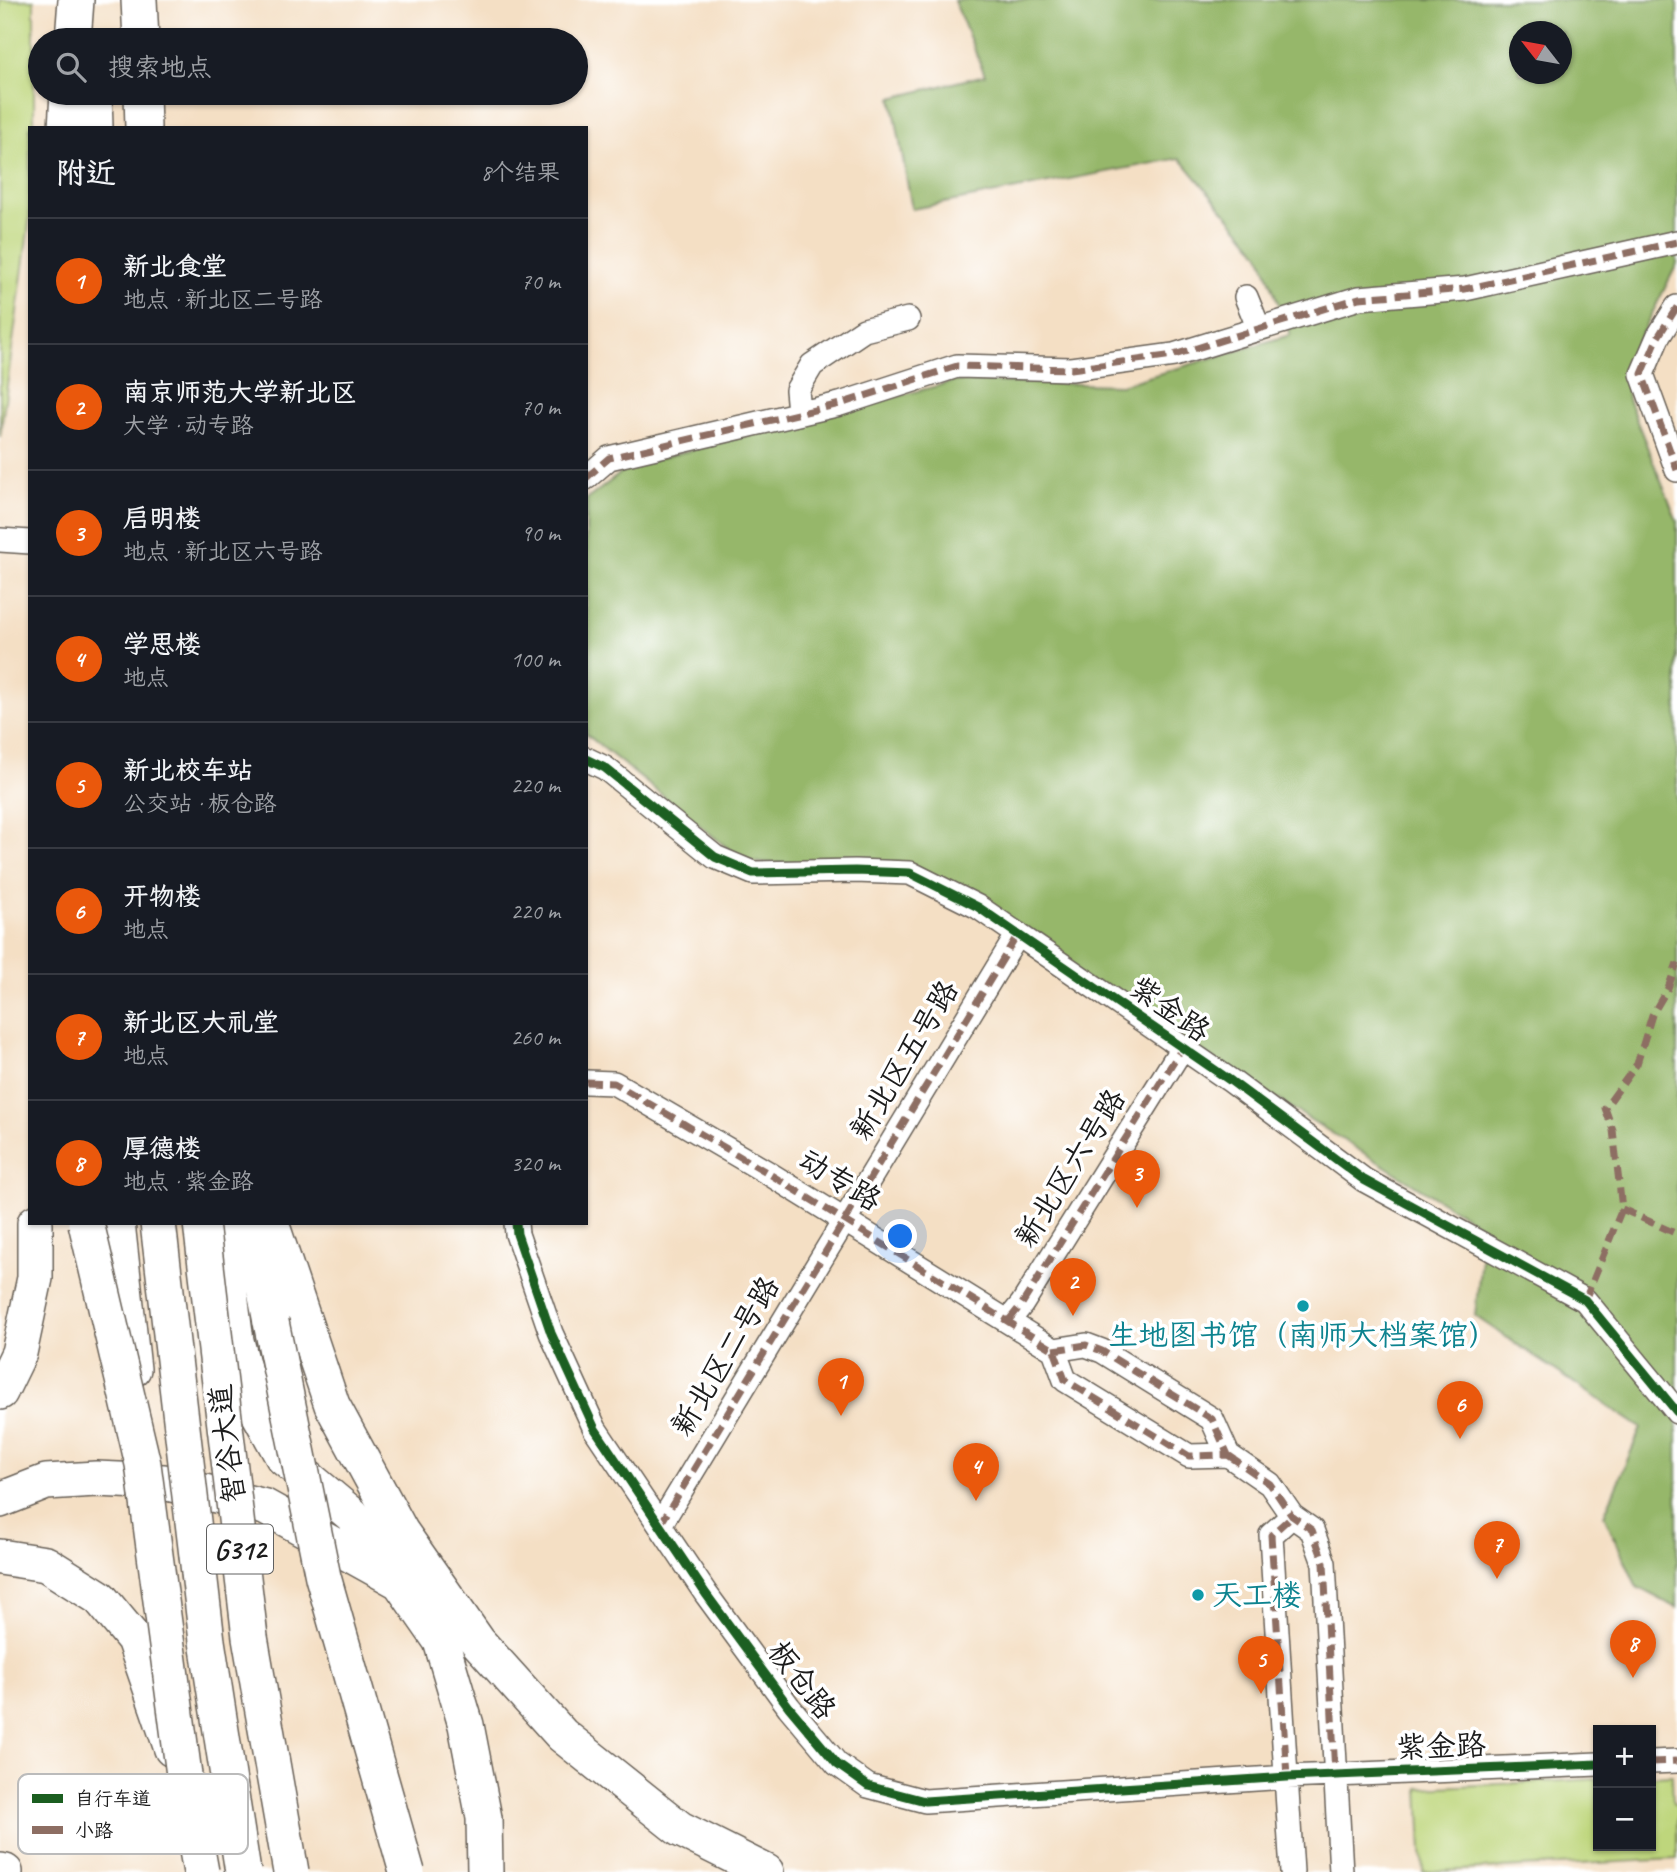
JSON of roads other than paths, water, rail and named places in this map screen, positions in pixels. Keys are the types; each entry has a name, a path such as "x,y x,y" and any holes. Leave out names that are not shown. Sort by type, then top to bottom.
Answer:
{"highway":[{"path":"74,28 76,0"},
{"path":"92,0 93,28"},
{"path":"137,0 138,28"},
{"path":"66,126 67,105"},
{"path":"94,105 95,126"},
{"path":"136,105 136,126"},
{"path":"142,105 143,126"},
{"path":"0,1392 19,1353 35,1278 35,1225"},
{"path":"86,1225 143,1464"},
{"path":"117,1225 143,1464 184,1774"},
{"name":"智谷大道","path":"158,1225 208,1641 228,1774"},
{"name":"智谷大道","path":"201,1225 250,1637 291,1872"},
{"path":"221,1225 236,1341 251,1399 283,1457 352,1515 441,1641 462,1713 484,1818 485,1872"},
{"path":"252,1225 292,1434 323,1577 407,1872"},
{"path":"272,1225 332,1405 401,1532 478,1642 562,1735 680,1829 766,1872"},
{"path":"0,1500 46,1482 96,1479 164,1482 265,1507 400,1582"},
{"path":"0,1558 46,1564 100,1598 134,1639 180,1774"},
{"path":"198,1854 201,1872"},
{"name":"智谷大道","path":"240,1854 243,1872"}],"street":[{"path":"588,476 609,457 840,404 957,366 1071,369 1174,355 1359,298 1465,289 1677,242"},
{"path":"1246,297 1259,329"},
{"path":"1677,307 1658,337 1642,374 1677,470"},
{"path":"799,412 797,390 812,365 864,330 908,318"},
{"path":"0,540 28,542"},
{"name":"紫金路","path":"588,760 605,768 715,856 753,873 910,873 978,907 1182,1048 1364,1180 1584,1300 1676,1411"},
{"name":"新北区五号路","path":"844,1219 1018,934"},
{"name":"新北区六号路","path":"1009,1320 1023,1304 1182,1048"},
{"name":"动专路","path":"588,1082 614,1083 844,1219 1054,1350"},
{"name":"新北区二号路","path":"660,1525 844,1219"},
{"name":"板仓路","path":"516,1225 551,1333 595,1429 706,1594 789,1707 837,1764 868,1786 925,1801 1287,1777"},
{"path":"1228,1455 1189,1456 1065,1380 1054,1350 1086,1345 1102,1350 1212,1419 1228,1455 1270,1484 1292,1516 1312,1530 1324,1563 1341,1872"},
{"path":"1292,1516 1271,1535 1292,1872"},
{"path":"1656,1762 1677,1761"},
{"name":"紫金路","path":"1287,1777 1593,1764"}],"place":[{"name":"启明楼","path":"1137,1208"},
{"name":"生地图书馆（南师大档案馆）","path":"1303,1306"},
{"name":"南京师范大学新北区","path":"1073,1316"},
{"name":"新北食堂","path":"841,1416"},
{"name":"开物楼","path":"1460,1439"},
{"name":"学思楼","path":"976,1501"},
{"name":"新北区大礼堂","path":"1497,1579"},
{"name":"天工楼","path":"1198,1595"},
{"name":"厚德楼","path":"1633,1678"},
{"name":"新北校车站","path":"1261,1694"}]}
